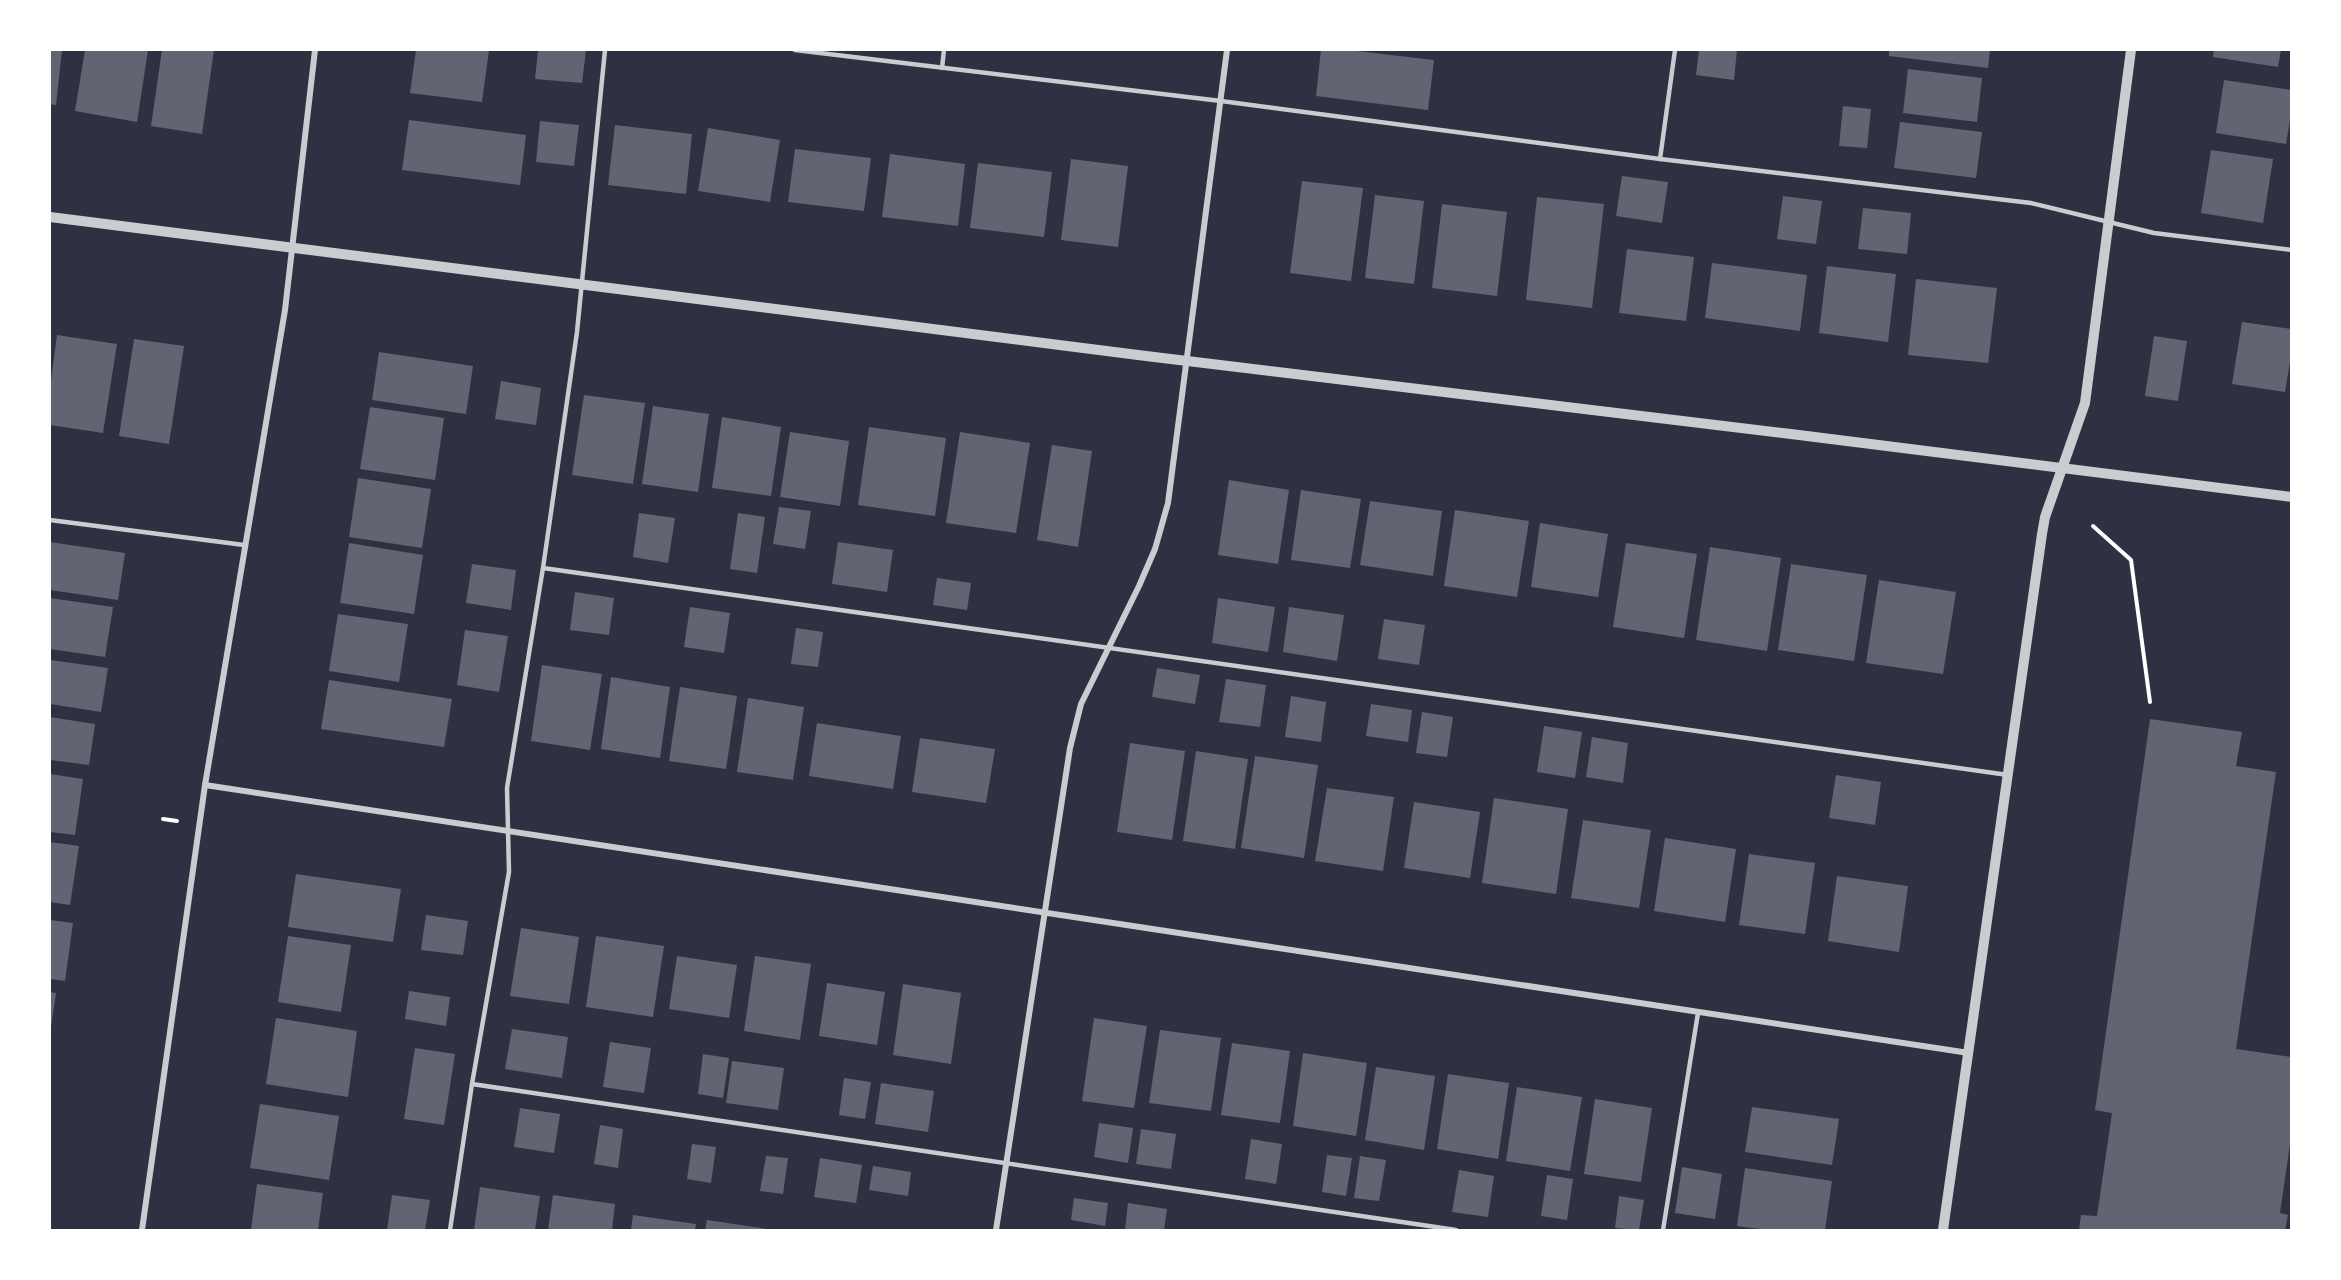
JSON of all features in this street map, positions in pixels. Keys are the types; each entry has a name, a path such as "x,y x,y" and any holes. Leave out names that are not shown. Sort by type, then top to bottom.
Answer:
{"street":[{"path":"142,1230 205,785 285,310 315,50"},
{"path":"996,1230 1070,748 1081,704 1155,549 1168,503 1227,50"},
{"path":"1943,1230 2042,534 2045,517 2085,403 2131,50"},
{"path":"50,217 1187,361 2292,497"},
{"path":"205,785 1969,1053"}],"lane":[{"path":"450,1230 472,1084 509,872 507,789 543,568 582,283 604,50"},
{"path":"795,50 1221,101 1660,159 2031,203 2154,233 2292,250"},
{"path":"942,68 944,50"},
{"path":"1660,159 1675,50"},
{"path":"50,520 244,545"},
{"path":"543,568 2009,775"},
{"path":"1664,1230 1698,1013"},
{"path":"472,1084 1456,1230"}],"path":[{"path":"2093,526 2131,560 2151,702"},
{"path":"163,819 181,822"}],"building":[{"path":"50,50 62,50 56,105 50,104"},
{"path":"85,50 148,50 137,122 75,111"},
{"path":"162,50 214,50 202,134 151,126"},
{"path":"416,50 489,50 482,102 410,93"},
{"path":"538,50 586,50 582,83 535,79"},
{"path":"1321,50 1348,50 1434,60 1428,110 1316,96"},
{"path":"1699,50 1737,50 1734,80 1696,75"},
{"path":"1889,50 1990,50 1988,68 1889,56"},
{"path":"2214,50 2281,50 2278,67 2213,57"},
{"path":"1908,69 1982,78 1977,122 1903,113"},
{"path":"2224,80 2292,90 2292,108 2286,144 2216,133"},
{"path":"1843,106 1871,109 1867,148 1839,146"},
{"path":"409,120 526,135 520,185 402,170"},
{"path":"540,121 579,125 574,166 536,162"},
{"path":"1900,122 1982,132 1976,178 1894,168"},
{"path":"615,125 692,134 686,194 608,185"},
{"path":"708,128 780,140 770,202 698,191"},
{"path":"795,149 871,158 864,211 788,202"},
{"path":"2211,150 2273,159 2263,223 2201,213"},
{"path":"890,154 965,164 958,226 882,217"},
{"path":"1071,159 1128,166 1118,247 1061,240"},
{"path":"978,163 1052,172 1044,237 970,228"},
{"path":"1622,176 1668,182 1662,223 1616,216"},
{"path":"1302,181 1363,188 1351,281 1290,273"},
{"path":"1375,195 1424,201 1414,284 1365,278"},
{"path":"1783,196 1822,201 1816,244 1777,239"},
{"path":"1537,197 1604,204 1592,308 1526,300"},
{"path":"1442,204 1507,212 1497,296 1432,288"},
{"path":"1863,208 1911,213 1907,254 1858,249"},
{"path":"1627,249 1694,257 1686,321 1619,313"},
{"path":"1712,263 1807,275 1800,331 1705,318"},
{"path":"1827,266 1896,274 1888,342 1819,333"},
{"path":"1916,279 1997,288 1988,363 1908,355"},
{"path":"2242,322 2292,329 2292,350 2285,392 2232,384"},
{"path":"57,335 117,344 103,433 50,425 50,388"},
{"path":"2154,336 2187,341 2178,401 2145,396"},
{"path":"134,339 184,346 169,444 119,436"},
{"path":"379,352 473,366 466,414 372,400"},
{"path":"501,381 541,388 536,425 495,419"},
{"path":"584,395 645,403 633,484 572,475"},
{"path":"653,406 709,414 698,492 642,484"},
{"path":"370,407 444,418 435,480 360,469"},
{"path":"722,417 781,427 771,496 712,488"},
{"path":"869,427 946,438 935,516 858,505"},
{"path":"790,432 849,441 840,506 780,497"},
{"path":"960,432 1030,443 1016,533 946,523"},
{"path":"1052,445 1092,451 1078,547 1037,540"},
{"path":"358,478 431,489 422,548 349,537"},
{"path":"1229,480 1289,490 1278,564 1218,555"},
{"path":"1301,490 1361,499 1350,568 1291,560"},
{"path":"1370,501 1442,511 1433,576 1360,565"},
{"path":"779,507 811,511 805,549 773,544"},
{"path":"1455,510 1529,521 1517,597 1444,586"},
{"path":"639,513 675,518 668,563 633,557"},
{"path":"738,513 765,517 757,573 730,569"},
{"path":"1540,523 1608,534 1598,597 1531,587"},
{"path":"50,542 125,553 118,600 50,590"},
{"path":"838,542 893,550 887,592 832,584"},
{"path":"349,543 423,555 414,614 340,603"},
{"path":"1626,543 1697,554 1684,638 1613,627"},
{"path":"1710,547 1781,558 1767,651 1696,640"},
{"path":"472,564 516,570 511,610 466,603"},
{"path":"1791,564 1867,575 1854,661 1778,650"},
{"path":"937,578 971,583 967,610 933,605"},
{"path":"1879,580 1956,592 1943,674 1866,663"},
{"path":"575,592 614,598 609,635 570,630"},
{"path":"50,598 113,607 105,657 50,649"},
{"path":"1218,598 1275,607 1268,652 1212,643"},
{"path":"690,607 730,613 724,653 684,647"},
{"path":"1289,607 1344,615 1337,661 1283,652"},
{"path":"338,614 408,624 399,682 329,671"},
{"path":"1384,619 1425,625 1419,665 1378,659"},
{"path":"796,628 823,632 818,667 791,664"},
{"path":"465,630 508,636 499,692 457,685"},
{"path":"50,660 108,668 101,712 50,704"},
{"path":"542,665 602,674 590,750 531,741"},
{"path":"1157,668 1200,675 1195,704 1152,697"},
{"path":"611,677 670,687 660,758 601,749"},
{"path":"1226,679 1266,685 1260,727 1219,722"},
{"path":"329,680 452,699 444,747 321,729"},
{"path":"680,687 737,696 726,769 669,761"},
{"path":"1291,696 1326,702 1321,742 1285,737"},
{"path":"748,698 804,707 793,780 737,772"},
{"path":"1371,704 1412,710 1408,742 1366,736"},
{"path":"1422,712 1453,717 1447,757 1416,753"},
{"path":"50,717 95,724 89,765 50,760"},
{"path":"2150,719 2242,732 2236,766 2276,772 2236,1049 2292,1057 2292,1130 2280,1213 2288,1215 2285,1230 2079,1230 2081,1215 2097,1216 2112,1113 2095,1110"},
{"path":"817,723 901,736 893,789 809,776"},
{"path":"1544,726 1582,732 1575,778 1537,772"},
{"path":"1592,737 1628,743 1623,783 1586,777"},
{"path":"920,738 995,749 986,803 912,792"},
{"path":"1130,743 1185,751 1172,840 1117,832"},
{"path":"1196,751 1248,759 1235,849 1183,841"},
{"path":"1255,756 1318,765 1304,858 1241,848"},
{"path":"50,774 83,779 75,835 50,832"},
{"path":"1836,775 1881,782 1875,825 1829,818"},
{"path":"1327,788 1394,797 1383,871 1315,861"},
{"path":"1494,798 1568,809 1556,894 1482,883"},
{"path":"1414,802 1480,812 1470,878 1404,868"},
{"path":"1583,820 1651,830 1639,908 1571,898"},
{"path":"1665,838 1736,849 1725,922 1654,911"},
{"path":"50,842 79,846 70,905 50,902"},
{"path":"1749,854 1815,863 1805,934 1739,925"},
{"path":"296,874 401,889 393,942 288,927"},
{"path":"1837,876 1908,886 1899,952 1828,941"},
{"path":"426,915 468,921 463,955 421,950"},
{"path":"50,920 73,923 65,981 50,979"},
{"path":"521,928 579,937 569,1004 510,996"},
{"path":"288,936 351,945 341,1012 278,1002"},
{"path":"596,936 664,946 653,1017 586,1007"},
{"path":"677,956 737,965 729,1018 669,1009"},
{"path":"755,956 811,964 800,1040 744,1031"},
{"path":"827,983 885,992 877,1045 819,1036"},
{"path":"903,984 961,993 951,1064 893,1055"},
{"path":"409,991 450,997 446,1026 405,1019"},
{"path":"50,992 56,993 51,1027 50,1027"},
{"path":"276,1018 357,1031 348,1097 266,1084"},
{"path":"1094,1018 1147,1026 1134,1108 1082,1101"},
{"path":"512,1029 568,1037 562,1078 505,1069"},
{"path":"1160,1030 1221,1038 1211,1111 1149,1103"},
{"path":"610,1042 651,1048 644,1093 603,1087"},
{"path":"1232,1043 1290,1051 1280,1123 1221,1115"},
{"path":"415,1048 455,1054 444,1125 404,1119"},
{"path":"1303,1053 1367,1063 1356,1136 1293,1126"},
{"path":"703,1054 729,1058 723,1098 698,1094"},
{"path":"732,1061 784,1068 778,1110 726,1103"},
{"path":"1376,1067 1435,1076 1424,1150 1365,1140"},
{"path":"1448,1074 1509,1083 1498,1159 1437,1149"},
{"path":"844,1078 871,1082 865,1119 839,1115"},
{"path":"881,1083 934,1091 928,1132 875,1124"},
{"path":"1517,1087 1582,1097 1570,1171 1506,1161"},
{"path":"1595,1099 1652,1108 1641,1182 1584,1174"},
{"path":"260,1104 339,1116 329,1180 250,1168"},
{"path":"1752,1107 1839,1119 1832,1165 1745,1152"},
{"path":"520,1108 560,1114 554,1153 514,1147"},
{"path":"1099,1123 1133,1128 1128,1163 1094,1157"},
{"path":"600,1125 623,1129 618,1168 594,1164"},
{"path":"1141,1129 1176,1134 1171,1169 1136,1164"},
{"path":"1251,1139 1282,1144 1276,1184 1245,1179"},
{"path":"692,1144 716,1147 711,1183 687,1179"},
{"path":"1327,1155 1352,1158 1346,1196 1322,1192"},
{"path":"766,1156 788,1158 783,1194 760,1191"},
{"path":"1360,1156 1386,1160 1379,1201 1354,1198"},
{"path":"820,1158 862,1165 856,1203 814,1197"},
{"path":"873,1166 911,1172 908,1196 869,1190"},
{"path":"1682,1167 1722,1174 1715,1219 1675,1213"},
{"path":"1745,1168 1832,1181 1825,1230 1768,1230 1737,1226"},
{"path":"1459,1170 1494,1176 1488,1217 1452,1212"},
{"path":"1547,1175 1573,1179 1567,1220 1541,1216"},
{"path":"257,1184 323,1193 318,1230 251,1230"},
{"path":"480,1187 540,1196 535,1230 474,1230"},
{"path":"392,1195 430,1200 425,1230 387,1230"},
{"path":"553,1195 615,1204 612,1230 548,1230"},
{"path":"1619,1196 1644,1200 1639,1230 1615,1228"},
{"path":"1074,1198 1108,1203 1105,1226 1071,1220"},
{"path":"1128,1203 1167,1209 1164,1230 1125,1230"},
{"path":"633,1215 696,1224 695,1230 631,1230"},
{"path":"707,1220 767,1229 767,1230 705,1230"}]}
